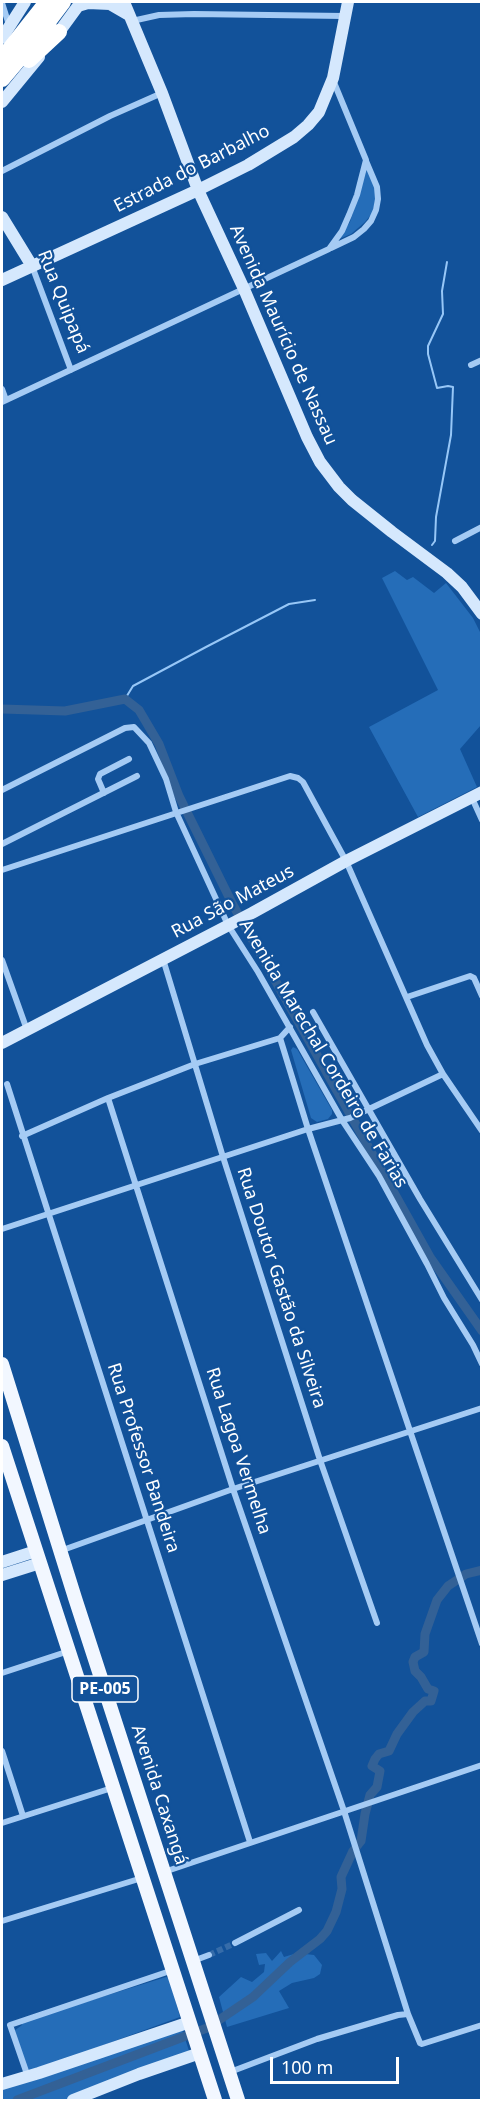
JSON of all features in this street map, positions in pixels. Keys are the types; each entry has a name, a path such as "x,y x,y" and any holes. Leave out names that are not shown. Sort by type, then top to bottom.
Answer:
{"highway":[{"path":"2,58 47,2"},
{"path":"2,79 29,47 74,3"},
{"path":"2,85 60,32"}],"main road":[{"name":"Avenida Caxangá","path":"2,1364 191,1962 210,2012 238,2100"},
{"name":"PE-005","path":"2,1446 175,1969 215,2100"}],"street":[{"path":"2,38 25,2"},
{"name":"Avenida Maurício de Nassau","path":"124,2 162,93 198,190 244,289 307,437 330,476 352,500 447,573 462,587 482,614"},
{"name":"Estrada do Barbalho","path":"2,280 198,190 248,165 294,137 319,112 333,78 348,2"},
{"path":"2,3 10,27"},
{"path":"2,102 60,32 74,3 110,4 130,18 194,14 344,16"},
{"path":"2,389 4,401 329,249 364,230 376,210 377,187 333,78"},
{"path":"2,171 162,93"},
{"path":"329,249 342,231 349,215 366,160"},
{"name":"Rua Quipapá","path":"2,217 32,266 71,370"},
{"path":"471,365 482,360"},
{"path":"455,541 482,527"},
{"name":"Avenida Marechal Cordeiro de Farias","path":"2,790 129,726 138,730 149,743 179,812 290,1027 342,1120 379,1176 482,1364"},
{"path":"104,793 98,779 100,774 129,759"},
{"path":"2,844 137,776"},
{"path":"2,870 209,800 290,776 298,778 303,782 346,861 427,1045 443,1074 482,1131"},
{"path":"477,795 482,820"},
{"name":"Rua São Mateus","path":"2,1043 252,913 346,861 477,795"},
{"name":"Rua Doutor Gastão da Silveira","path":"163,959 223,1157 320,1460 377,1623"},
{"path":"2,960 27,1029"},
{"path":"407,997 470,976 474,978 482,996"},
{"path":"313,1012 366,1111 482,1300"},
{"path":"22,1136 108,1098 195,1064 280,1038 290,1027"},
{"path":"280,1038 308,1129 482,1644"},
{"path":"2,1229 308,1129 350,1118 443,1074"},
{"name":"Rua Professor Bandeira","path":"6,1083 250,1842"},
{"name":"Rua Lagoa Vermelha","path":"108,1098 233,1489 344,1811 408,2014"},
{"path":"60,1551 233,1489 482,1408"},
{"path":"2,1562 38,1557"},
{"path":"2,1575 38,1557"},
{"path":"2,1673 69,1651"},
{"path":"2,1751 23,1816"},
{"path":"163,1872 482,1765"},
{"path":"2,1823 115,1787"},
{"path":"2,1921 145,1877"},
{"path":"235,1943 299,1910"},
{"path":"191,1962 209,1955"},
{"path":"28,2077 10,2025 175,1969"},
{"path":"229,2072 317,2039 398,2015 408,2014 422,2044 482,2025"},
{"path":"2,2084 190,2023"},
{"path":"74,2100 200,2052"}],"shaded area":[{"path":"367,169 377,189 373,212 351,234 339,239 350,222"},
{"path":"395,571 407,580 413,577 434,593 446,583 473,618 481,634 481,725 460,749 477,787 418,817 369,727 438,690 382,578"},
{"path":"293,1047 297,1049 332,1110 328,1119 317,1122 311,1118 291,1050"},
{"path":"281,1951 284,1957 297,1953 314,1955 322,1965 320,1974 314,1978 292,1983 279,1991 289,2008 227,2027 219,1997 241,1977 252,1982 264,1972 265,1964 259,1965 256,1954 266,1953 272,1961"},
{"path":"166,1977 169,1978 180,2017 30,2072 25,2070 14,2031 22,2025 21,2022"},
{"path":"181,2026 190,2054 65,2100 2,2100 2,2085"}],"waterway":[{"path":"432,545 435,541 436,517 451,435 453,387 437,388 428,346 443,314 442,291 447,262"},
{"path":"125,699 133,686 206,647 289,604 315,600"},
{"path":"2,709 65,711 125,699 139,710 159,744 179,796 233,905 430,1257 482,1331"},
{"path":"17,2100 207,2028 253,1997 290,1962 320,1939 327,1931 336,1912 342,1889 341,1877 353,1851 361,1841 370,1795 377,1787 380,1771 372,1766 375,1759 379,1754 389,1751 397,1734 413,1712 425,1701 431,1701 434,1691 428,1689 415,1671 413,1662 415,1657 424,1652 425,1634 437,1600 448,1586 466,1574 482,1570"}],"tunnel":[{"path":"209,1955 235,1943"}]}
